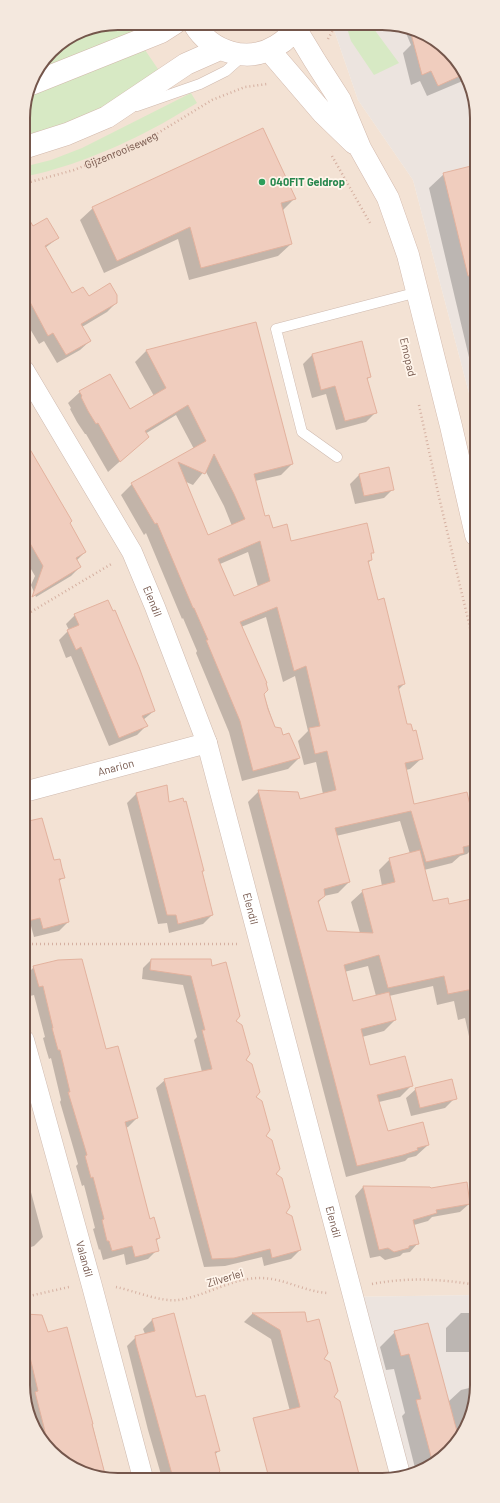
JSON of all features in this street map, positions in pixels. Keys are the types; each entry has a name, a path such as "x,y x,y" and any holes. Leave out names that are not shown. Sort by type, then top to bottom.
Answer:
{"main road":[{"path":"38,81 164,30"},
{"path":"199,30 207,40 220,49 232,54 244,55 256,54 269,50 284,41 293,30"},
{"path":"298,30 315,61 340,100 360,148 388,198 408,255 470,486"},
{"path":"30,146 67,134 107,117 186,64 220,49"},
{"path":"269,50 323,113 360,148"}],"street":[{"name":"Elendil","path":"30,380 132,552 155,606 207,743 399,1471"},
{"name":"Anarion","path":"30,790 207,743"},
{"name":"Valandil","path":"30,1062 142,1473"}],"lane":[{"path":"107,117 200,84 226,71 244,55"},
{"path":"337,457 302,432 276,329 418,292"}],"path":[{"name":"Gijzenrooiseweg","path":"30,182 74,170 145,141 212,100 245,87 267,84 273,86"},
{"path":"327,150 336,162 372,227"},
{"path":"419,403 438,497 470,628"},
{"path":"30,612 132,552"},
{"path":"30,944 261,944"},
{"name":"Zilverlei","path":"30,1296 72,1287 92,1286 113,1287 154,1297 177,1300 247,1279 261,1278 278,1280 317,1292 331,1293 404,1278 448,1280 470,1284"}],"shaded area":[{"path":"118,30 334,30 358,100 413,180 470,397 470,1295 343,1297 389,1472 118,1473 95,1470 64,1455 48,1439 37,1419 32,1402 30,1385 30,112 33,95 38,82 48,64 60,52 84,37 101,32"},
{"path":"334,30 393,31 421,39 440,52 452,64 463,84 468,101 470,118 470,397 413,180 358,100"},
{"path":"470,1295 470,1391 467,1408 458,1429 448,1443 431,1458 416,1466 398,1471 343,1297"}],"green space":[{"path":"140,30 44,71 48,64 60,52 84,37 107,31"},
{"path":"348,30 375,30 399,63 374,75 351,41"},
{"path":"143,47 160,72 123,96 69,124 30,137 30,112 35,89"},
{"path":"191,93 197,103 162,124 104,152 72,164 30,176 30,165 51,160 82,148"}],"building":[{"path":"411,36 421,39 440,52 452,64 459,76 438,86 431,71 422,75"},
{"path":"263,128 296,199 281,203 292,244 201,268 190,227 117,261 92,207"},
{"path":"470,166 470,276 468,276 443,173"},
{"path":"47,218 59,238 45,246 72,293 83,287 89,296 110,283 117,295 117,303 81,324 91,341 66,355 53,333 48,336 30,302 30,221 33,226"},
{"path":"256,322 293,464 254,474 265,516 269,515 273,528 287,524 291,541 367,523 374,553 371,553 372,560 368,561 378,600 384,598 405,684 398,686 407,724 411,724 413,731 416,730 423,759 405,763 414,804 467,792 470,805 470,845 463,847 464,853 426,862 411,811 335,828 350,882 324,889 325,896 318,901 327,931 373,933 362,890 395,882 389,858 420,850 433,901 448,898 449,904 470,899 470,990 448,994 444,976 388,988 379,955 344,965 353,1001 389,992 396,1020 361,1029 370,1065 405,1056 413,1086 377,1095 388,1131 423,1122 429,1145 417,1148 418,1150 403,1155 357,1166 258,790 298,792 300,799 336,790 327,751 315,754 309,728 320,726 306,666 294,671 277,607 240,622 267,683 268,690 264,694 275,727 281,728 283,735 289,733 300,758 253,771 240,721 206,640 208,640 157,523 155,524 131,483 206,441 188,405 145,431 149,437 120,462 98,423 96,424 88,411 79,391 110,374 130,409 166,388 146,350","holes":["214,454 245,519 208,535 178,462 205,474","260,541 270,581 234,596 218,559"]},
{"path":"362,341 371,377 367,378 377,413 345,421 335,386 321,390 312,354"},
{"path":"30,449 72,521 70,523 86,552 76,558 81,567 32,597 43,566 30,543"},
{"path":"389,467 394,490 364,496 359,474"},
{"path":"108,600 113,611 115,610 139,667 155,711 142,716 148,726 119,738 81,647 76,650 67,630 79,625 74,614"},
{"path":"167,785 169,802 183,798 184,802 186,801 204,871 202,871 213,915 178,924 176,915 167,915 136,793"},
{"path":"42,818 54,860 60,859 65,878 59,879 69,922 43,929 40,918 30,920 30,821"},
{"path":"82,959 106,1049 118,1046 138,1118 125,1122 150,1219 154,1217 160,1238 156,1239 159,1251 135,1257 132,1246 112,1251 109,1241 107,1241 102,1220 104,1219 93,1177 91,1178 85,1156 87,1155 68,1092 70,1092 60,1050 58,1050 52,1028 43,986 39,987 33,966 58,960"},
{"path":"151,959 211,959 212,966 226,962 240,1016 236,1021 242,1025 250,1054 246,1060 252,1064 260,1092 256,1097 262,1101 270,1130 266,1136 272,1140 280,1169 276,1174 282,1178 290,1207 286,1213 292,1216 301,1250 272,1258 270,1249 234,1258 212,1259 164,1079 212,1069 202,1030 205,1030 191,976 150,970"},
{"path":"452,1079 457,1099 420,1108 415,1088"},
{"path":"467,1182 470,1204 436,1210 437,1213 413,1220 419,1244 394,1252 388,1248 379,1250 363,1186 431,1188"},
{"path":"305,1312 307,1322 319,1319 328,1353 324,1359 330,1362 338,1391 334,1397 340,1401 359,1473 268,1473 253,1418 300,1407 280,1330 252,1313"},
{"path":"174,1313 196,1397 205,1395 220,1451 215,1452 220,1471 218,1473 172,1473 136,1344 135,1336 155,1331 152,1319"},
{"path":"30,1314 42,1315 48,1332 67,1327 104,1472 95,1470 74,1461 64,1455 48,1439 35,1392 38,1391 30,1357"},
{"path":"428,1323 457,1431 448,1443 431,1458 416,1400 421,1399 409,1354 401,1356 394,1331"}],"place":[{"name":"040FIT Geldrop","path":"262,182"}]}
